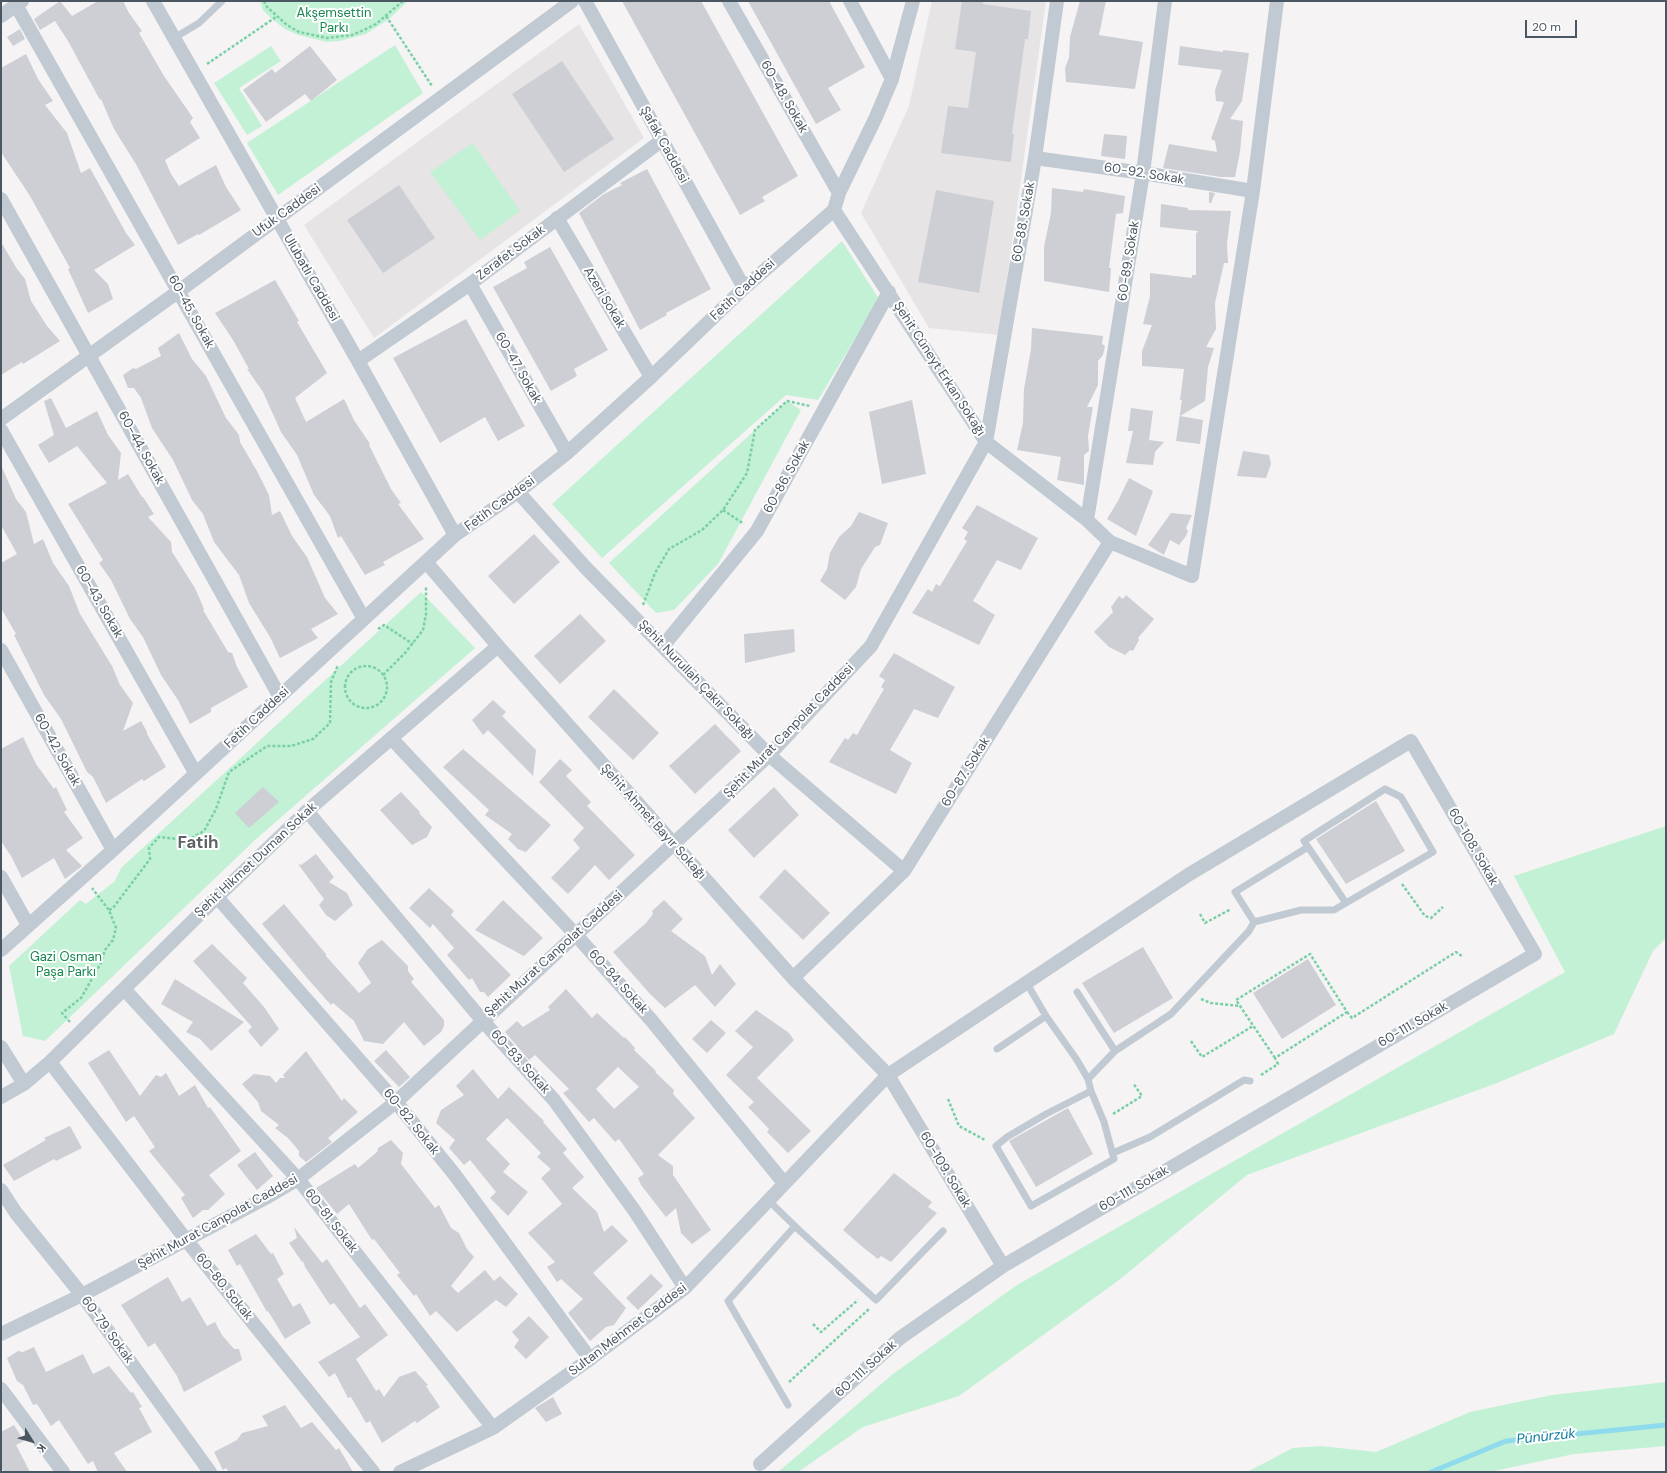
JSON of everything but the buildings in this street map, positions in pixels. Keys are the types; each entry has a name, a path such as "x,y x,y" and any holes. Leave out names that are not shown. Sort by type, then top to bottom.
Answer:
{"street":[{"name":"Ulubatlı Caddesi","path":"153,1 358,361 455,535"},
{"name":"Ufuk Caddesi","path":"1,419 179,291 572,1"},
{"name":"Şafak Caddesi","path":"585,1 661,141 744,288"},
{"name":"60-48. Sokak","path":"729,1 839,193"},
{"path":"850,1 892,79"},
{"path":"834,210 839,193 876,117 892,79 913,1"},
{"name":"60-88. Sokak","path":"986,442 1035,158 1057,1"},
{"name":"60-89. Sokak","path":"1087,520 1143,173 1165,1"},
{"path":"1253,191 1277,1"},
{"path":"1,16 19,3"},
{"name":"60-45. Sokak","path":"19,3 364,619"},
{"name":"Zerafet Sokak","path":"358,361 470,284 661,141"},
{"name":"60-92. Sokak","path":"1035,158 1143,173 1253,191"},
{"name":"Şehit Cüneyt Erkan Sokağı","path":"834,210 986,442 1087,520 1110,542 1192,576 1253,191"},
{"name":"60-44. Sokak","path":"1,199 280,697"},
{"name":"Fetih Caddesi","path":"1,950 113,850 455,535 518,492 567,453 651,377 744,288 834,210"},
{"name":"Azeri Sokak","path":"557,218 651,377"},
{"name":"60-47. Sokak","path":"470,284 567,453"},
{"name":"60-86. Sokak","path":"663,646 756,532 889,292"},
{"name":"60-43. Sokak","path":"1,430 196,774"},
{"name":"Şehit Murat Canpolat Caddesi","path":"1,1334 82,1295 187,1241 298,1179 396,1102 482,1020 674,845 769,755 871,646 986,442"},
{"name":"Şehit Nurullah Çakır Sokağı","path":"518,492 585,567 769,755 904,871"},
{"name":"60-87. Sokak","path":"793,978 904,871 1110,542"},
{"name":"Şehit Ahmet Bayır Sokağı","path":"426,562 498,646 793,978 888,1075"},
{"name":"Şehit Hikmet Duman Sokak","path":"1,1097 24,1084 50,1062 217,897 307,811 498,646"},
{"name":"60-42. Sokak","path":"1,650 113,850"},
{"name":"60-84. Sokak","path":"391,738 576,935 652,1021 784,1183"},
{"name":"60-108. Sokak","path":"1411,741 1535,954"},
{"name":"Sultan Mehmet Caddesi","path":"400,1472 493,1428 686,1288 888,1075 1188,875 1411,741"},
{"name":"60-83. Sokak","path":"307,811 482,1020 554,1100 634,1210 686,1288"},
{"path":"1,877 28,926"},
{"name":"60-82. Sokak","path":"217,897 396,1102 455,1175 590,1359"},
{"name":"60-111. Sokak","path":"760,1464 900,1338 1002,1266 1535,954"},
{"name":"60-81. Sokak","path":"124,988 298,1179 493,1428"},
{"path":"1,1046 24,1084"},
{"name":"60-80. Sokak","path":"50,1062 187,1241 374,1472"},
{"name":"60-109. Sokak","path":"888,1075 1002,1266"},
{"name":"60-79. Sokak","path":"1,1190 16,1213 82,1295 210,1472"},
{"path":"1,1389 62,1472"}],"lane":[{"path":"174,38 199,23 222,1"},
{"path":"1088,1079 1115,1051 1171,1014 1249,931 1254,922 1301,910 1334,910 1346,904 1433,852 1401,797 1386,789 1304,841 1346,904"},
{"path":"1254,922 1236,892 1308,847"},
{"path":"1026,982 1046,1016 1077,1060 1088,1079 1091,1091 1104,1122 1114,1159 1032,1206 996,1146 1007,1137 1046,1114 1091,1091"},
{"path":"1077,992 1115,1051"},
{"path":"997,1049 1046,1016"},
{"path":"1113,1153 1150,1137 1244,1080 1250,1081"},
{"path":"768,1200 876,1300 943,1231"},
{"path":"788,1405 728,1301 795,1226"}],"path":[{"path":"265,1 267,7 276,17 287,25 300,32 327,38 340,37 358,32 376,24 403,1"},
{"path":"386,16 439,99"},
{"path":"194,73 276,17"},
{"path":"637,620 655,573 669,549 702,530 723,510 747,473 755,430 787,401 824,409"},
{"path":"723,510 756,532"},
{"path":"383,675 413,644 423,630 426,614 426,562"},
{"path":"377,629 384,626 413,644"},
{"path":"109,910 113,908 150,859 149,848 159,837 188,840 204,831 216,809 229,772 268,746 291,746 313,739 330,723 331,682 339,662"},
{"path":"366,666 379,670 383,675 387,688 383,700 378,705 365,709 353,704 348,699 345,687 346,680 354,670 366,666"},
{"path":"1395,874 1425,916 1431,918 1443,907"},
{"path":"80,1032 62,1013 81,998 102,963 105,950 113,940 116,928 109,910 82,877"},
{"path":"1200,914 1205,923 1242,903"},
{"path":"1250,1081 1254,1080 1278,1064 1236,1000 1310,954 1352,1018 1456,952 1463,957"},
{"path":"1188,995 1211,1003 1240,1006"},
{"path":"1275,1058 1347,1012"},
{"path":"1191,1041 1202,1057 1253,1026"},
{"path":"1104,1122 1112,1115 1142,1096 1132,1083"},
{"path":"948,1099 960,1126 996,1146"},
{"path":"813,1324 821,1332 868,1292"},
{"path":"780,1391 872,1307 876,1300"}],"shaded area":[{"path":"932,1 1046,1 999,335 929,328 861,213 909,106"},
{"path":"579,24 644,138 374,338 304,225"}],"green space":[{"name":"Akşemsettin Parkı","path":"260,1 408,1 389,19 366,34 340,41 327,42 298,35 285,29 263,10"},
{"path":"395,45 423,93 278,195 247,143"},
{"path":"271,46 281,61 239,88 262,126 247,135 214,83"},
{"path":"473,143 520,211 480,240 430,172"},
{"path":"842,241 879,299 818,400 786,395 602,558 552,504"},
{"path":"787,401 801,410 718,564 674,610 656,613 609,563"},
{"name":"Gazi Osman Paşa Parkı","path":"421,592 475,648 255,840 45,1041 23,1036 9,966 80,900 86,904 115,881 121,868"},
{"path":"1666,826 1666,938 1653,951 1614,1034 1497,1083 1247,1175 1119,1280 959,1396 863,1427 798,1472 778,1472 893,1374 1017,1285 1565,972 1514,876"},
{"path":"1666,1382 1666,1446 1574,1454 1489,1472 1247,1472 1293,1448 1321,1446 1376,1452 1470,1412 1552,1395"}],"waterway":[{"name":"Pünürzük","path":"1431,1472 1506,1441 1666,1425"}],"district":[{"name":"Fatih","path":"198,844"}]}
